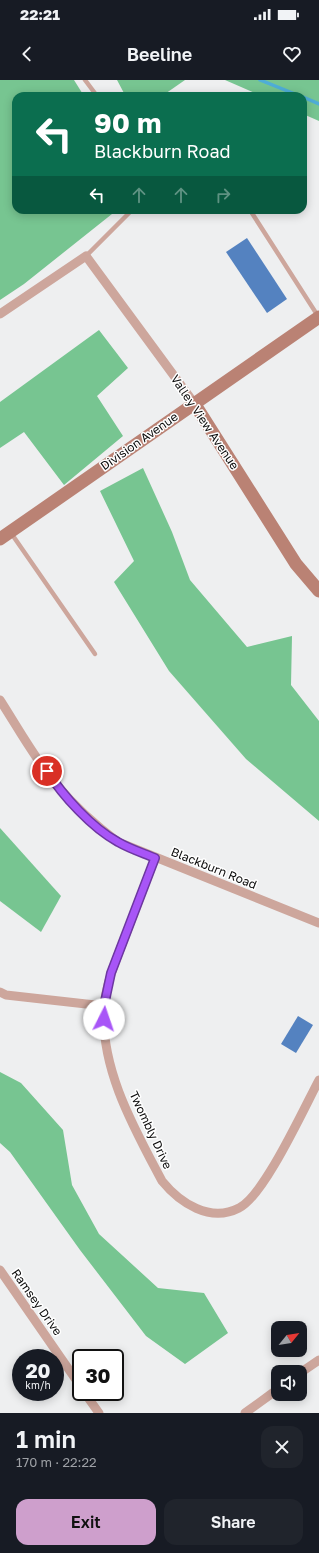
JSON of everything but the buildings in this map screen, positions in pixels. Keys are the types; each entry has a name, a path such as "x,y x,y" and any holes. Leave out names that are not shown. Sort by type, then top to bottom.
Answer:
{"street":[{"path":"0,314 86,256"},
{"name":"Valley View Avenue","path":"86,256 194,402 296,564 319,591"},
{"name":"Division Avenue","path":"5,536 194,402 319,317"},
{"name":"Blackburn Road","path":"0,700 55,783 75,806 96,826 118,842 319,923"},
{"name":"Twombly Drive","path":"155,858 111,973 104,1006 108,1055 124,1104 162,1181 170,1191 189,1206 201,1211 227,1212 239,1208 250,1200 260,1189 319,1080"},
{"path":"0,992 6,995 104,1006"},
{"name":"Ramsey Drive","path":"0,1270 72,1374"},
{"path":"307,1368 319,1360"},
{"path":"245,1413 271,1394"},
{"path":"90,1401 99,1413"}],"lane":[{"path":"86,80 94,92"},
{"path":"86,256 128,214"},
{"path":"253,214 319,317"},
{"path":"5,536 95,654"}],"green space":[{"path":"0,80 74,80 82,92 12,92 12,214 112,214 24,284 0,300"},
{"path":"117,80 185,80 168,92 123,92"},
{"path":"225,80 319,80 319,121 307,116 307,92 253,92"},
{"path":"99,330 128,368 97,396 123,436 64,485 24,432 0,448 0,402"},
{"path":"143,468 172,532 190,580 247,647 292,636 291,685 319,721 319,821 246,759 169,671 114,582 134,561 100,491"},
{"path":"0,828 61,896 41,932 0,901"},
{"path":"0,1072 21,1083 63,1130 72,1185 99,1234 158,1288 204,1293 228,1333 185,1364 146,1336 80,1250 10,1152 0,1143"}],"waterway":[{"path":"260,80 290,92"},
{"path":"307,99 319,104"}],"route":[{"path":"47,771 55,783 75,806 96,826 118,842 155,858 111,973 104,1006 104,1019"}]}
